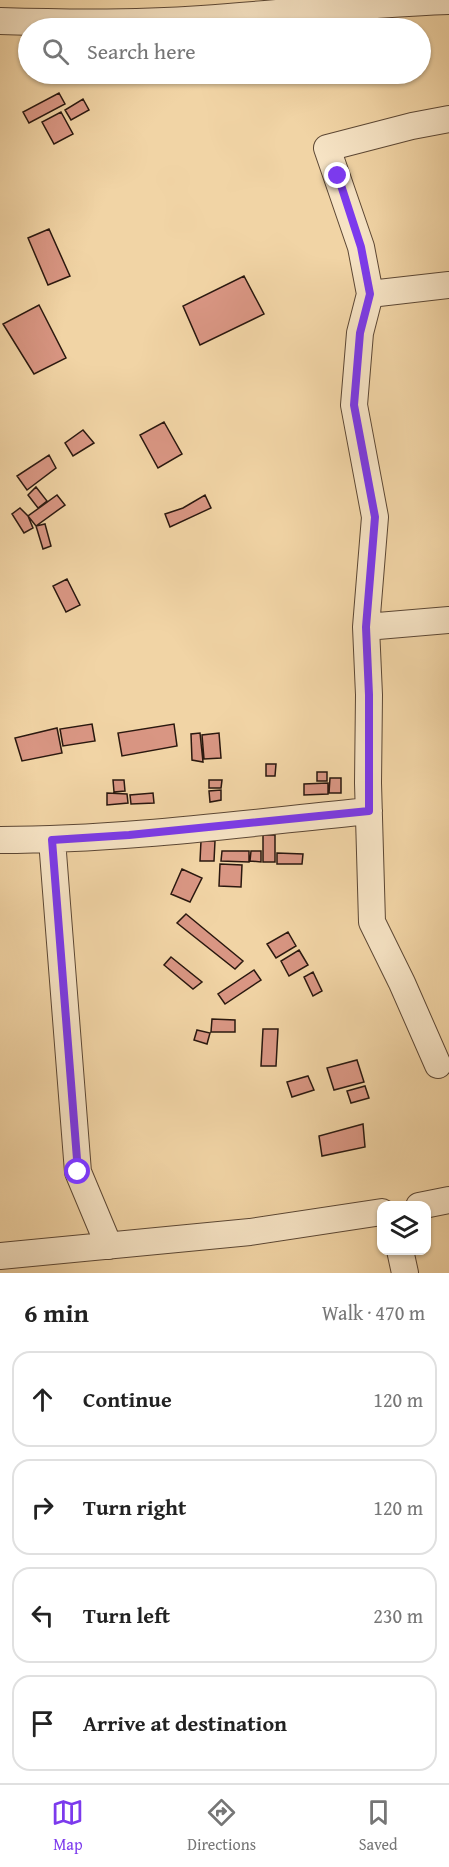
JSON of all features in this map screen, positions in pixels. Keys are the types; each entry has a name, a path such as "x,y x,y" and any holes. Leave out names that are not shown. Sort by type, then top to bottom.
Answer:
{"street":[{"path":"206,18 271,6 449,1"},
{"path":"0,21 18,22"},
{"path":"438,1065 372,922 366,627 375,517 354,405 360,333 370,294 361,247 327,148 449,119"},
{"path":"370,294 449,285"},
{"path":"366,627 449,620"},
{"path":"0,840 52,840 140,834 369,811"},
{"path":"52,840 78,1172 109,1246"},
{"path":"431,1204 449,1200"},
{"path":"0,1256 250,1232 377,1213"},
{"path":"401,1255 405,1273"}],"building":[{"path":"59,93 65,104 29,123 23,112"},
{"path":"83,99 89,110 71,120 65,110"},
{"path":"61,112 73,134 54,144 42,122"},
{"path":"49,229 70,276 48,285 28,238"},
{"path":"244,276 264,314 200,345 183,306"},
{"path":"39,305 66,358 34,374 3,324"},
{"path":"164,422 182,454 158,468 140,435"},
{"path":"83,430 94,443 73,456 65,443"},
{"path":"49,455 56,468 27,490 17,476"},
{"path":"36,487 47,501 38,508 28,495"},
{"path":"57,495 65,505 36,526 28,516"},
{"path":"205,495 211,508 170,527 165,514 183,508"},
{"path":"20,508 28,516 33,528 24,533 12,514"},
{"path":"45,524 51,546 43,549 36,526"},
{"path":"67,579 80,605 66,612 53,586"},
{"path":"92,724 95,741 63,746 60,729"},
{"path":"174,724 177,746 122,756 118,733"},
{"path":"57,728 62,753 22,761 15,738"},
{"path":"200,733 203,762 192,760 191,734"},
{"path":"219,733 221,758 204,759 202,735"},
{"path":"266,764 276,764 275,776 266,776"},
{"path":"317,772 327,772 327,781 317,781"},
{"path":"330,778 341,778 341,793 329,793"},
{"path":"113,780 124,780 125,791 114,792"},
{"path":"209,780 222,780 221,788 209,788"},
{"path":"328,783 328,794 304,795 304,784"},
{"path":"221,790 221,800 210,802 209,791"},
{"path":"107,793 127,794 128,803 107,805"},
{"path":"153,793 154,803 131,804 130,795"},
{"path":"263,835 275,835 275,862 263,862"},
{"path":"201,841 215,841 214,861 200,861"},
{"path":"222,851 249,851 249,862 221,861"},
{"path":"251,851 261,851 261,862 250,861"},
{"path":"277,853 303,854 302,864 277,864"},
{"path":"220,864 242,865 241,887 219,886"},
{"path":"182,869 202,878 190,902 171,894"},
{"path":"186,914 243,961 235,969 177,923"},
{"path":"288,932 296,946 276,958 267,944"},
{"path":"299,950 308,965 289,976 281,961"},
{"path":"171,957 202,982 193,989 164,965"},
{"path":"254,970 261,980 225,1004 218,994"},
{"path":"313,972 322,991 313,996 304,977"},
{"path":"212,1019 235,1020 235,1032 211,1032"},
{"path":"263,1029 278,1029 276,1066 261,1066"},
{"path":"197,1030 210,1033 207,1044 194,1040"},
{"path":"357,1060 364,1082 334,1090 327,1068"},
{"path":"308,1076 314,1090 292,1097 287,1082"},
{"path":"365,1086 369,1098 351,1103 347,1091"},
{"path":"363,1124 365,1147 322,1156 319,1136"}],"route":[{"path":"78,1172 52,840 129,835 369,811 369,695 366,627 375,517 354,405 360,333 370,294 361,247 338,176"}]}
